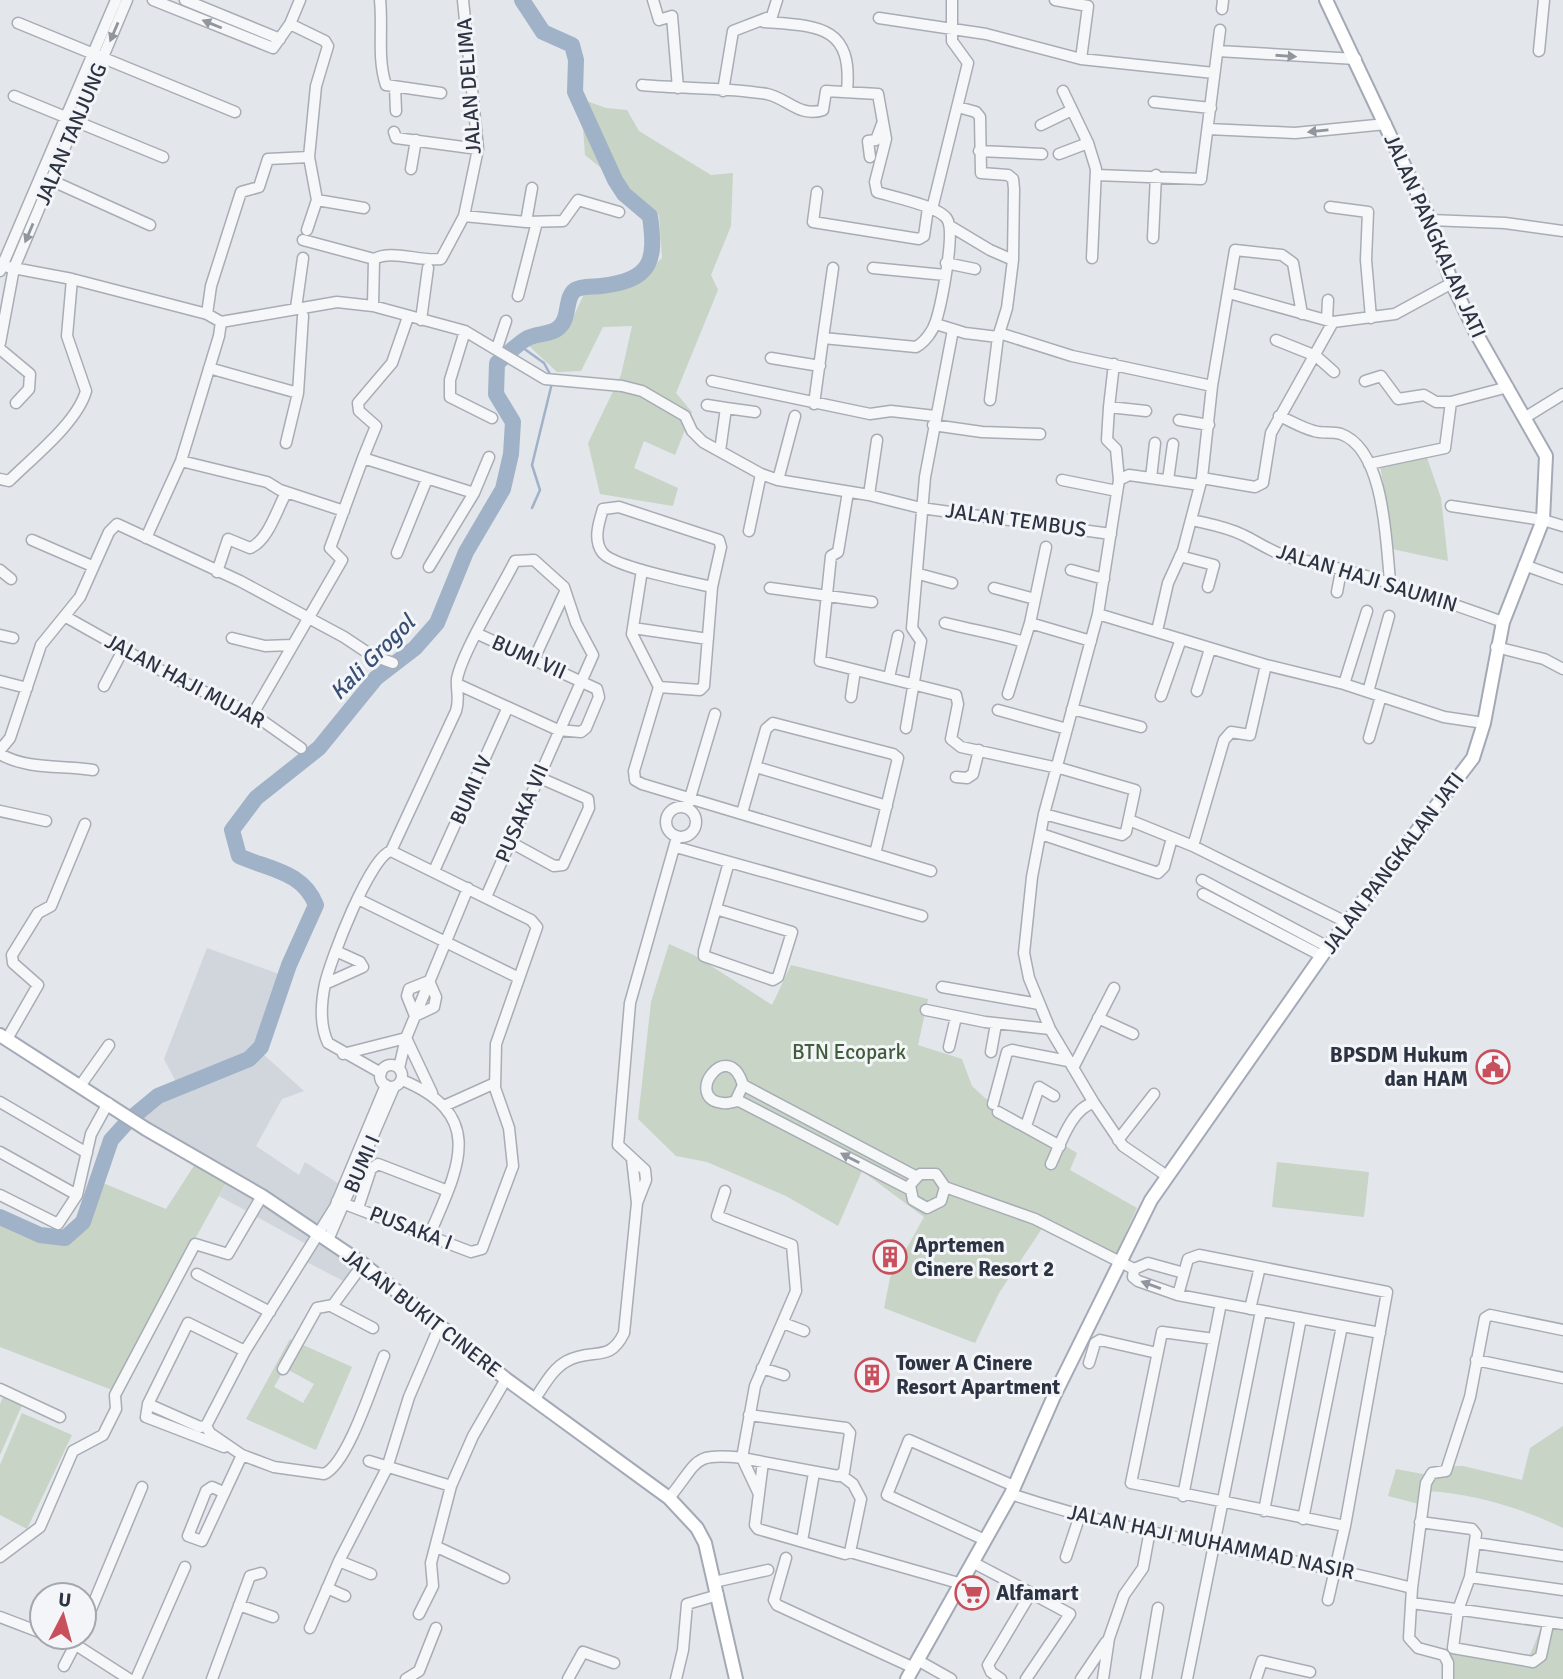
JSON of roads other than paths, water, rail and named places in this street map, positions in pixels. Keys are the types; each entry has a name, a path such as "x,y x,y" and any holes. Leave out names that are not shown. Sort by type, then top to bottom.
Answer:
{"main road":[{"name":"JALAN PANGKALAN JATI","path":"913,1669 1013,1490 1151,1200 1346,922 1474,758 1484,723 1496,647 1503,622 1543,520 1546,456 1476,333 1452,283 1430,220 1326,0"},
{"name":"JALAN BUKIT CINERE","path":"4,1037 146,1129 262,1196 324,1236 534,1400 669,1498 697,1528 705,1543 736,1679"}],"street":[{"name":"JALAN TANJUNG","path":"98,56 116,0"},
{"name":"JALAN TANJUNG","path":"1,268 46,178 98,56 127,0"},
{"path":"153,0 272,48 290,24 300,0"},
{"path":"185,0 280,39"},
{"path":"380,0 383,29 382,71 386,85 441,93"},
{"name":"JALAN DELIMA","path":"374,259 382,254 425,262 441,259 464,216 478,149 463,0"},
{"path":"653,0 659,20 672,16 678,88"},
{"path":"723,91 733,31 764,22 772,16 777,0"},
{"path":"817,192 813,222 919,239 924,236 968,63 952,41 952,0"},
{"path":"1055,0 1088,3 1081,59"},
{"path":"1539,51 1544,0"},
{"path":"879,18 986,34 1081,59 1214,73"},
{"path":"764,22 802,25 832,34 846,53 847,91"},
{"path":"18,23 235,112"},
{"path":"290,24 325,41 328,46 316,86 309,157 317,200 305,235 374,259 373,306"},
{"path":"1096,176 1156,175 1201,178 1220,30"},
{"path":"1218,51 1356,59"},
{"path":"642,86 769,95 792,108 817,112 822,110 826,91 878,94 886,139 875,182 877,192 930,208 947,219 950,226 936,324 916,346 823,338"},
{"path":"395,87 396,111"},
{"path":"1063,91 1088,144 1096,176 1092,258"},
{"path":"14,96 163,157"},
{"path":"1154,102 1211,108"},
{"path":"958,107 976,112 980,117 981,173 1008,175 1013,179 1013,260 1007,308 998,335 990,400"},
{"path":"1041,125 1072,110"},
{"path":"870,156 868,141 876,140 882,124"},
{"path":"1208,129 1295,133 1386,124"},
{"path":"394,132 397,138 478,149"},
{"path":"411,169 416,140"},
{"path":"1059,154 1088,144"},
{"path":"979,150 1042,154"},
{"path":"207,314 211,286 241,192 259,187 268,159 309,157"},
{"path":"1153,238 1156,175"},
{"name":"JALAN TANJUNG","path":"0,343 14,268 46,178"},
{"path":"46,178 150,225"},
{"path":"518,296 531,222 532,188"},
{"path":"317,200 364,208"},
{"path":"464,216 531,222 563,221 578,200 619,212"},
{"path":"1330,207 1368,212 1366,260 1370,318"},
{"path":"1430,220 1505,223 1563,230"},
{"path":"950,226 990,250 1013,260"},
{"path":"1157,631 1168,583 1192,520 1201,482 1212,386 1235,250 1282,255 1293,263 1302,313"},
{"path":"286,443 298,393 303,258"},
{"path":"946,263 975,269"},
{"path":"1,268 72,279 207,314 221,322 181,461 146,538"},
{"path":"421,320 428,268"},
{"path":"814,404 832,268"},
{"path":"873,268 945,275"},
{"path":"0,479 9,481 54,437 83,399 86,391 66,336 72,279"},
{"path":"1229,293 1330,321 1395,314 1452,283"},
{"path":"1119,480 1125,476 1255,487 1263,483 1271,433 1316,356 1330,321 1328,300"},
{"name":"JALAN TEMBUS","path":"221,322 300,312 337,302 373,306 465,331 548,380 622,386 642,391 685,416 698,437 761,474 778,480 869,495 921,508 1111,534"},
{"path":"253,714 342,560 330,548 344,511 346,497 376,425 359,411 358,403 392,363 408,317"},
{"path":"499,349 506,321"},
{"path":"936,324 953,330 998,335 1072,356 1212,386"},
{"path":"921,508 934,421 953,330"},
{"path":"465,331 450,380 450,397 492,418"},
{"path":"1276,340 1316,356 1334,372"},
{"path":"0,349 30,374 29,389 16,403"},
{"path":"771,358 820,366"},
{"path":"1114,364 1107,440 1116,449 1119,480 1111,534 1098,614 1044,814 1024,943 1027,969 1039,1004 1070,1065 1118,1140 1130,1152 1167,1176"},
{"path":"209,368 298,393"},
{"path":"1365,381 1381,376 1398,399 1424,395 1436,402 1451,402 1508,387"},
{"path":"712,381 870,414 891,411 982,432 1040,434"},
{"path":"1526,417 1563,394"},
{"path":"1369,464 1445,448 1451,402"},
{"path":"706,405 755,412"},
{"path":"1109,407 1146,411"},
{"path":"720,451 726,408"},
{"path":"778,480 794,416"},
{"path":"1279,416 1315,432 1339,433 1348,438 1369,464 1379,486 1390,581"},
{"path":"1179,419 1209,425"},
{"path":"869,495 877,440"},
{"path":"1151,478 1155,443"},
{"path":"1168,480 1173,444"},
{"path":"429,567 474,494 489,457"},
{"path":"363,458 474,494"},
{"path":"181,461 267,482 286,493 344,511"},
{"path":"749,531 761,474"},
{"path":"397,553 426,479"},
{"path":"1062,481 1117,491"},
{"path":"848,492 838,552 831,556 820,661 956,695 952,743 1135,788 1129,820 1122,835 1044,814"},
{"path":"216,572 228,539 250,548 255,547 286,493"},
{"path":"1451,506 1543,520 1563,526"},
{"path":"659,687 700,690 704,686 712,587 721,547 719,540 619,507 603,509 597,531 602,553 642,570 712,587"},
{"name":"JALAN TEMBUS","path":"906,728 921,641 912,628 919,574 921,508"},
{"name":"JALAN HAJI SAUMIN","path":"1192,520 1240,533 1290,558 1307,559 1341,571 1390,581 1503,622"},
{"path":"93,770 64,765 26,765 0,752 10,738 41,645 80,597 109,532 117,524 240,581 371,655 393,663"},
{"path":"32,540 92,566"},
{"path":"1008,694 1030,623 1046,547"},
{"path":"1180,556 1214,565 1208,587"},
{"path":"432,1093 394,1084 381,1073 343,1054 328,1043 322,1023 325,984 358,899 375,864 391,851 456,711 460,698 457,684 478,634 515,561 534,560 561,583 565,592 534,659"},
{"path":"1524,565 1563,579"},
{"path":"0,570 11,579"},
{"path":"642,570 633,641 659,687 633,775 642,784 688,803 742,813 931,871"},
{"path":"1071,570 1104,579"},
{"path":"1337,592 1341,571"},
{"path":"919,574 952,583"},
{"path":"641,585 660,575"},
{"path":"770,588 872,601"},
{"path":"994,588 1035,599"},
{"name":"PUSAKA VII","path":"486,897 593,652 576,623 565,592"},
{"path":"1344,684 1367,611"},
{"path":"1098,614 1266,665 1344,684 1444,717 1484,723"},
{"path":"1368,692 1391,620 1389,616"},
{"name":"JALAN HAJI MUJAR","path":"66,617 178,680 253,714 301,748"},
{"path":"945,623 974,631 983,629 1024,642"},
{"path":"1030,623 1091,641"},
{"path":"633,628 708,639"},
{"name":"BUMI VII","path":"478,634 581,680"},
{"path":"0,635 13,638"},
{"path":"889,678 898,636"},
{"path":"232,638 265,646 292,645"},
{"path":"1161,696 1181,639"},
{"path":"1496,647 1544,659 1563,669"},
{"path":"104,686 124,648"},
{"path":"1196,691 1210,649"},
{"path":"1193,846 1224,740 1231,732 1250,735 1266,665"},
{"path":"851,697 855,670"},
{"path":"457,684 558,730 581,732 586,728 599,693 581,680"},
{"path":"0,681 27,688"},
{"path":"1369,738 1381,696"},
{"name":"BUMI IV","path":"433,871 508,709"},
{"path":"1072,709 1141,727"},
{"path":"998,710 1067,729"},
{"path":"534,1400 554,1371 566,1362 607,1353 617,1348 624,1333 637,1203 646,1180 645,1171 618,1145 630,1003 676,842 690,835 696,824 688,803 715,714"},
{"path":"742,813 766,729 773,723 893,754 898,762 875,854"},
{"path":"956,777 967,778 973,774 979,750"},
{"path":"756,767 887,806"},
{"path":"510,842 554,866 563,865 589,808 587,799 538,777"},
{"path":"688,803 674,809 666,820 666,828 676,842 729,862 922,916"},
{"path":"0,811 46,821"},
{"path":"1129,820 1193,846 1346,922"},
{"path":"4,1037 38,985 13,963 12,955 38,913 51,906 85,824"},
{"path":"1041,834 1158,873 1164,867 1172,838"},
{"path":"391,851 531,920 537,927 517,977 496,1044 495,1086 446,1108"},
{"path":"716,909 792,932 778,977 774,980 704,956 716,909 729,862"},
{"path":"1202,880 1325,952"},
{"path":"394,1084 415,1016 468,888"},
{"path":"1203,894 1325,952"},
{"path":"358,899 517,977"},
{"path":"325,984 363,967 338,952"},
{"path":"942,987 1039,1004"},
{"path":"1070,1065 1114,988"},
{"path":"926,1010 996,1024 1050,1029"},
{"path":"949,1047 957,1017"},
{"path":"1098,1018 1133,1034"},
{"path":"991,1052 996,1024"},
{"path":"343,1054 407,1038"},
{"path":"407,1038 432,1093 446,1108 460,1152 448,1192 429,1236"},
{"path":"80,1086 109,1045"},
{"path":"1060,1146 995,1108 1007,1052 1012,1049 1070,1065"},
{"path":"381,1073 386,1066 399,1068"},
{"path":"720,1067 731,1068 740,1075 743,1085 736,1100 726,1104 715,1101 707,1093 706,1082 711,1072 720,1067"},
{"name":"BUMI I","path":"200,1429 270,1311 324,1236 394,1084"},
{"path":"743,1085 917,1177"},
{"name":"PUSAKA I","path":"341,1202 471,1252 482,1249 513,1166 509,1128 495,1086"},
{"path":"1026,1126 1039,1087 1054,1096"},
{"path":"1118,1140 1154,1094"},
{"path":"736,1100 911,1190"},
{"path":"0,1102 87,1153"},
{"path":"0,1195 58,1224 77,1195 91,1134 108,1103"},
{"path":"1051,1164 1073,1120 1088,1104 1094,1103"},
{"path":"0,1152 77,1195"},
{"path":"880,1174 887,1161"},
{"path":"358,1208 371,1169 379,1164 448,1192"},
{"path":"945,1187 941,1202 927,1208 913,1200 910,1185 920,1174 936,1174 945,1187 1035,1219 1119,1264 1134,1269 1148,1263 1184,1273"},
{"path":"725,1191 717,1216 792,1245 796,1291 762,1367 749,1415 742,1458 759,1494"},
{"path":"0,1557 40,1527 73,1451 103,1435 116,1409 115,1395 195,1244 228,1254 262,1196"},
{"path":"1178,1295 1188,1259 1199,1255 1387,1292 1345,1526 1328,1600"},
{"path":"331,1306 363,1264"},
{"path":"1187,1679 1256,1310 1260,1267"},
{"path":"1134,1269 1133,1277 1138,1281 1178,1295 1380,1334"},
{"path":"197,1274 270,1311"},
{"path":"1183,1496 1221,1303"},
{"path":"283,1369 317,1308 331,1306 373,1328"},
{"path":"1448,1679 1448,1663 1444,1655 1418,1648 1409,1638 1412,1588 1426,1483 1432,1473 1446,1471 1462,1425 1485,1318 1490,1315 1563,1330"},
{"path":"1264,1511 1301,1318"},
{"path":"200,1429 140,1413 148,1404 188,1323 246,1351"},
{"path":"783,1323 804,1331"},
{"path":"310,1628 339,1561 387,1468 409,1396 440,1325"},
{"path":"1303,1519 1342,1326"},
{"path":"1214,1339 1162,1332 1131,1480 1135,1486 1345,1526"},
{"path":"1088,1363 1096,1343 1100,1340 1157,1353"},
{"path":"148,1404 210,1433 242,1455 274,1468 324,1474 331,1471 345,1451 384,1356"},
{"path":"1476,1360 1563,1378"},
{"path":"762,1367 784,1375"},
{"path":"419,1614 433,1586 431,1563 451,1486 473,1436 506,1378"},
{"path":"0,1389 60,1417"},
{"path":"749,1415 848,1429 844,1472 841,1475"},
{"name":"JALAN HAJI MUHAMMAD NASIR","path":"985,1541 887,1495 909,1440 1013,1490 1080,1515 1336,1568 1412,1588"},
{"path":"669,1498 699,1459 713,1454 814,1473 841,1475 853,1484 861,1499 850,1552"},
{"path":"223,1492 212,1487 206,1491 188,1536 202,1541 242,1455"},
{"path":"369,1461 451,1486"},
{"path":"763,1462 755,1525 758,1529 962,1584"},
{"path":"802,1541 814,1473"},
{"path":"98,1593 142,1488"},
{"path":"1066,1557 1080,1515"},
{"path":"1420,1522 1472,1529 1476,1534 1470,1577 1458,1611 1453,1648 1533,1662 1541,1656 1548,1624"},
{"path":"1103,1679 1109,1638 1124,1595 1143,1568 1150,1530"},
{"path":"1476,1543 1563,1556"},
{"path":"437,1547 504,1578"},
{"path":"786,1558 774,1600 777,1605 913,1669 951,1679"},
{"path":"339,1561 371,1574"},
{"path":"974,1563 1070,1614 1026,1679"},
{"path":"136,1679 185,1567"},
{"path":"676,1679 687,1604 716,1589 768,1570"},
{"path":"212,1679 250,1576 261,1573"},
{"path":"1470,1577 1563,1590"},
{"path":"327,1588 345,1596"},
{"path":"1001,1679 991,1672 988,1665 1031,1593"},
{"path":"1412,1603 1563,1624"},
{"path":"239,1605 273,1617"},
{"path":"1146,1679 1158,1608"},
{"path":"0,1617 28,1628"},
{"path":"406,1679 419,1671 436,1628"},
{"path":"1081,1679 1109,1638"},
{"path":"64,1665 72,1651"},
{"path":"89,1651 114,1675 129,1679"},
{"path":"568,1679 583,1652 614,1662"},
{"path":"1256,1679 1260,1664 1267,1660 1310,1672"}],"waterway":[{"name":"Kali Grogol","path":"0,1217 40,1235 65,1238 83,1222 111,1140 129,1120 158,1096 249,1059 261,1047 289,965 316,905 310,894 294,878 239,856 232,830 256,798 319,748 376,678 415,648 437,623 466,552 503,489 511,454 513,422 496,394 497,363 526,339 554,331 561,325 575,290 631,279 641,273 651,256 650,216 624,194 615,180 575,92 576,60 572,45 543,32 522,0"},
{"path":"519,345 544,363 550,374"},
{"path":"532,508 540,490 532,465 552,383"}],"place":[{"name":"BPSDM Hukum dan HAM","path":"1493,1067"},
{"name":"Aprtemen Cinere Resort 2","path":"890,1257"},
{"name":"Tower A Cinere Resort Apartment","path":"872,1375"},
{"name":"Alfamart","path":"972,1593"}],"park label":[{"name":"BTN Ecopark","path":"849,1052"}]}
